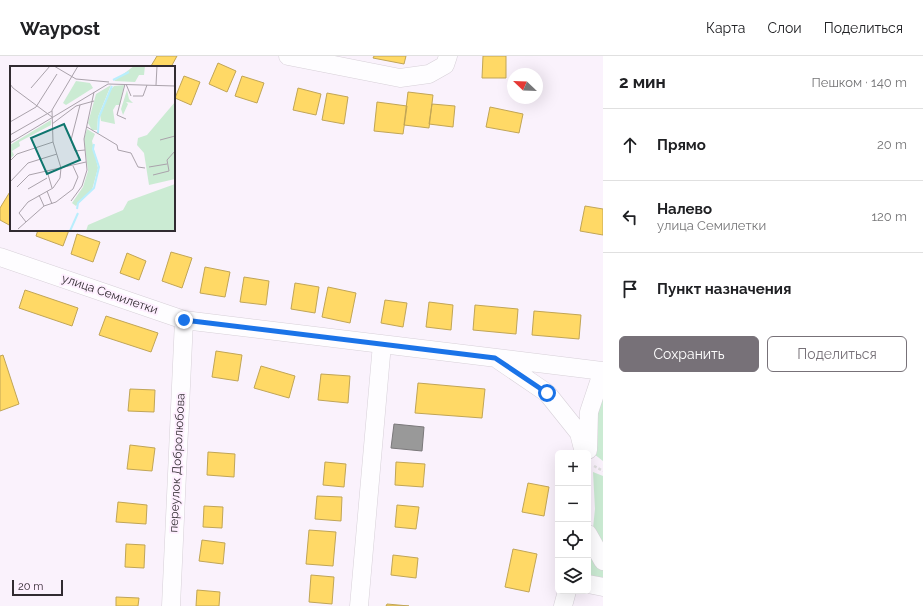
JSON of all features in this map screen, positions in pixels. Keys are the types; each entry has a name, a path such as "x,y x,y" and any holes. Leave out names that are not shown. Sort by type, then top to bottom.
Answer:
{"street":[{"path":"288,56 400,78 429,74 446,61"},
{"name":"улица Семилетки","path":"0,257 184,320 603,371"},
{"name":"переулок Добролюбова","path":"171,606 184,320"},
{"path":"359,606 382,344"},
{"path":"495,358 547,393 579,433 585,450"},
{"path":"586,450 589,412 599,382 603,375"},
{"path":"591,539 603,561"},
{"path":"591,585 603,587"},
{"path":"563,606 566,594"}],"green space":[{"path":"603,387 603,461 594,454 592,427"},
{"path":"593,472 603,476 603,582 591,577 591,531 593,528 595,509"}],"building: Жильё":[{"path":"157,56 177,56 172,66 151,66"},
{"path":"374,56 406,56 404,64 373,58"},
{"path":"483,56 506,56 506,78 482,78"},
{"path":"218,63 236,71 227,92 209,84"},
{"path":"184,76 200,82 191,105 175,98"},
{"path":"242,76 264,83 257,103 235,96"},
{"path":"298,88 321,94 316,115 293,110"},
{"path":"408,92 433,95 429,128 404,125"},
{"path":"327,93 348,97 344,124 322,120"},
{"path":"377,102 407,106 403,134 374,131"},
{"path":"432,104 455,106 453,127 429,124"},
{"path":"490,107 523,114 519,133 486,127"},
{"path":"10,192 10,225 0,220 0,208"},
{"path":"585,206 603,209 603,235 580,231"},
{"path":"38,231 69,231 63,246 36,236"},
{"path":"77,234 100,242 93,262 71,254"},
{"path":"171,252 192,258 182,288 162,281"},
{"path":"127,253 146,261 139,280 120,273"},
{"path":"205,267 230,272 225,297 200,293"},
{"path":"244,277 269,281 266,305 240,302"},
{"path":"295,283 319,287 315,313 291,309"},
{"path":"328,287 356,293 350,323 322,317"},
{"path":"25,290 78,308 72,326 19,308"},
{"path":"385,300 407,303 403,327 381,323"},
{"path":"429,302 453,305 451,330 426,327"},
{"path":"475,305 518,309 516,334 473,330"},
{"path":"534,311 581,315 579,339 532,335"},
{"path":"106,316 158,333 151,352 99,335"},
{"path":"216,351 242,355 238,381 212,377"},
{"path":"3,355 19,404 0,411 0,356"},
{"path":"261,366 295,376 289,398 254,388"},
{"path":"321,374 350,376 348,403 318,400"},
{"path":"418,383 485,389 482,418 415,413"},
{"path":"130,389 155,390 154,412 128,411"},
{"path":"130,445 155,448 152,471 127,469"},
{"path":"208,452 235,454 234,477 207,475"},
{"path":"325,462 346,464 344,487 323,485"},
{"path":"396,462 425,464 423,487 395,485"},
{"path":"528,483 549,487 544,516 522,512"},
{"path":"317,496 342,497 341,521 315,519"},
{"path":"118,502 147,505 146,524 116,522"},
{"path":"397,505 419,507 416,529 395,527"},
{"path":"204,506 223,507 222,528 203,527"},
{"path":"309,530 336,532 333,566 306,564"},
{"path":"202,540 225,543 223,564 199,561"},
{"path":"126,544 145,545 144,568 125,567"},
{"path":"513,549 537,554 529,592 505,587"},
{"path":"393,555 418,558 416,578 391,575"},
{"path":"311,575 334,577 332,604 309,602"},
{"path":"197,590 220,592 219,606 196,606"},
{"path":"116,597 139,598 138,606 116,606"},
{"path":"387,604 409,606 386,606"}],"building: Промзона":[{"path":"394,424 424,427 422,451 391,448"}],"route":[{"path":"184,320 495,358 547,393"}]}
